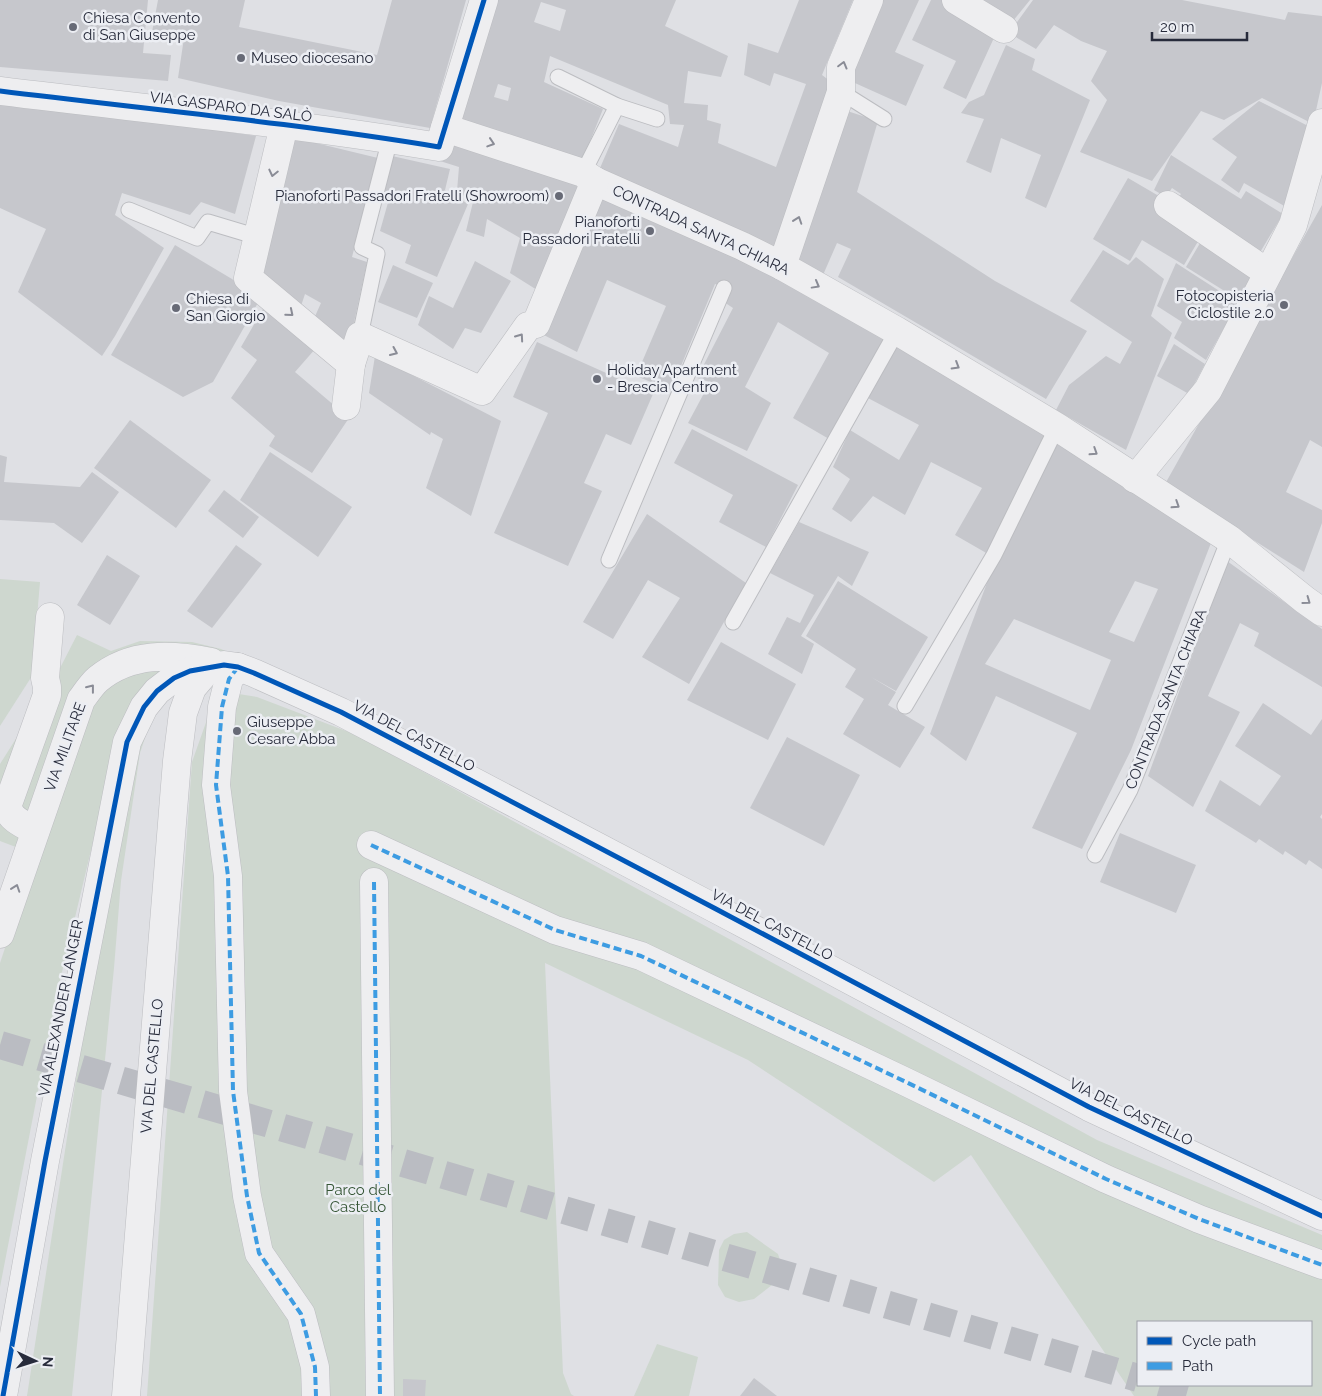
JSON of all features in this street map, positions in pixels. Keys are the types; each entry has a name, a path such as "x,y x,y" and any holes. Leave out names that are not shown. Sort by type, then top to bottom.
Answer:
{"street":[{"path":"445,128 484,0"},
{"path":"782,266 841,92 840,67 869,0"},
{"path":"956,0 1004,29"},
{"name":"VIA GASPARO DA SALÒ","path":"0,92 284,125 390,139 439,148 445,128"},
{"path":"1136,479 1208,390 1293,224 1322,123"},
{"path":"284,125 248,278 351,364"},
{"name":"CONTRADA SANTA CHIARA","path":"445,128 589,177 782,266 897,331 1057,427 1229,539 1322,612"},
{"path":"346,406 351,364 360,336 482,391 528,326 536,324 589,177"},
{"path":"1168,205 1268,273"},
{"path":"35,831 10,815 8,804 47,695 45,678 50,617"},
{"name":"VIA MILITARE","path":"0,934 81,700 97,680 118,666 137,659 164,656 194,659 224,667"},
{"path":"224,667 229,679 222,707 216,785 228,876 233,1091 247,1196 259,1253 301,1314 315,1367 316,1396"},
{"name":"VIA DEL CASTELLO","path":"126,1396 177,761 183,713 192,688 224,667 254,673 341,712 1089,1107 1322,1216"},
{"name":"VIA ALEXANDER LANGER","path":"2,1396 44,1161 127,742 144,707 157,691 174,678 190,671 224,667"},
{"path":"371,846 555,930 641,956 1106,1180 1199,1219 1322,1265"},
{"path":"374,882 380,1396"}],"lane":[{"path":"558,77 617,106 658,119"},
{"path":"841,92 884,119"},
{"path":"589,177 617,106"},
{"path":"360,336 377,254 362,247 390,139"},
{"path":"129,210 197,238 208,222 258,237"},
{"path":"609,560 724,288"},
{"path":"733,622 897,331"},
{"path":"905,706 994,555 1057,427"},
{"name":"CONTRADA SANTA CHIARA","path":"1095,855 1130,790 1229,539"}],"green space":[{"path":"0,579 40,582 32,676 0,726"},
{"path":"77,635 111,651 140,641 192,642 221,649 238,657 110,663 21,849 0,841 0,764 58,672"},
{"path":"192,665 117,741 57,993 0,1287 0,963 43,834 90,706 104,686 136,669"},
{"name":"Parco del Castello","path":"226,692 257,697 354,734 1097,1140 1322,1235 1322,1396 1134,1396 971,1155 934,1182 748,1060 545,963 563,1373 571,1394 574,1396 147,1396 192,762 210,711"},
{"path":"157,702 140,753 121,881 72,1396 27,1396 93,970 132,744"},
{"path":"747,1232 778,1254 781,1263 780,1272 777,1281 754,1299 739,1302 725,1297 718,1285 719,1250 724,1240 734,1234"},
{"path":"657,1344 698,1357 689,1396 634,1396"}],"building":[{"name":"Chiesa Convento di San Giuseppe","path":"0,0 148,0 143,53 171,55 168,81 0,67"},
{"name":"Museo diocesano","path":"158,0 245,0 239,27 377,55 392,0 466,0 430,128 279,101 178,78 184,38 152,32"},
{"path":"492,0 676,0 665,26 728,56 721,77 688,71 684,103 708,105 707,120 721,124 718,143 776,167 806,84 774,73 770,86 744,75 748,43 778,53 799,0 853,0 822,75 834,84 778,258 597,175 619,124 678,147 684,125 670,124 668,105 550,56 544,82 603,109 581,164 454,127","holes":["541,2 566,10 560,31 534,22","498,84 511,88 508,101 494,97"]},
{"path":"882,0 919,0 895,52 924,65 906,106 846,79"},
{"path":"931,0 947,0 998,29 966,99 943,88 956,61 912,40"},
{"path":"961,0 1030,0 1008,27"},
{"path":"1033,0 1182,0 1285,20 1288,12 1322,16 1322,83 1313,124 1262,98 1224,120 1201,111 1152,181 1080,152 1107,100 1091,81 1107,51 1081,41 1054,25 1036,49 1009,33"},
{"path":"1006,45 1035,59 1032,70 1090,100 1046,208 1025,198 1041,155 1001,138 991,173 966,162 984,119 961,113 969,102 984,95"},
{"path":"1259,101 1312,128 1286,207 1244,183 1239,193 1221,180 1237,157 1212,139"},
{"path":"0,103 55,107 256,136 235,214 201,202 190,215 122,193 115,215 164,248 102,356 18,292 46,229 0,208"},
{"path":"841,109 878,121 857,192 995,281 1087,331 1046,399 838,277 851,249 837,243 823,275 790,260"},
{"path":"291,137 378,158 352,257 367,262 348,350 312,323 321,303 305,294 299,312 252,275"},
{"path":"448,137 580,181 545,295 510,273 520,238 487,219 484,237 466,231 473,202 457,191 459,167 440,161"},
{"path":"1171,155 1241,199 1246,191 1283,214 1259,254 1175,203 1181,194 1172,188 1166,197 1154,190"},
{"path":"392,156 450,169 445,190 468,204 437,277 405,263 411,245 380,231 389,199 382,197"},
{"path":"1128,178 1164,199 1200,238 1184,265 1142,240 1130,261 1093,239"},
{"path":"599,187 892,336 829,439 793,418 829,353 778,322 745,387 771,403 747,451 688,423 710,382 697,378 733,308 724,302 728,289 715,284 671,390 636,376 666,306 607,280 577,352 536,331"},
{"path":"1322,205 1322,447 1310,440 1286,492 1322,510 1322,523 1304,572 1165,484"},
{"path":"1203,238 1257,270 1239,300 1186,267"},
{"name":"Chiesa di San Giorgio","path":"175,245 232,279 259,301 213,382 183,397 111,355"},
{"path":"1103,250 1128,265 1136,257 1164,279 1151,316 1172,333 1126,450 1056,410 1069,385 1106,356 1120,364 1132,342 1070,301"},
{"path":"475,261 511,281 481,333 465,328 453,349 418,325 429,296 453,308"},
{"path":"1176,263 1238,303 1206,360 1174,338 1182,322 1157,306"},
{"path":"393,265 433,283 417,318 378,302"},
{"path":"263,309 316,348 295,372 349,418 312,473 269,446 275,436 231,398 257,360 241,347"},
{"path":"537,342 653,394 631,445 606,434 584,483 602,491 568,566 494,533 548,413 513,397"},
{"path":"899,343 1046,431 988,554 955,535 982,488 931,462 905,515 873,496 851,522 832,509 850,479 833,467 850,430 899,460 919,425 866,397"},
{"path":"1174,344 1205,364 1189,394 1157,376"},
{"path":"375,356 501,421 471,516 426,488 443,439 431,432 430,435 369,393"},
{"path":"130,420 211,480 176,528 94,468"},
{"path":"692,429 798,485 766,547 719,522 733,495 674,463"},
{"path":"1057,441 1211,543 1131,750 1082,849 1032,828 1077,733 996,696 966,761 930,734 990,575","holes":["1135,581 1158,589 1134,642 1109,632","1014,619 1111,660 1090,710 985,664"]},
{"path":"270,452 352,507 318,557 240,500"},
{"path":"0,455 7,457 4,482 80,487 92,472 119,492 82,543 54,523 0,520"},
{"path":"224,490 259,517 243,538 208,511"},
{"path":"647,514 746,583 689,684 642,657 680,598 648,580 613,639 583,622"},
{"path":"799,522 869,552 852,586 838,576 801,636 814,644 802,674 768,654 787,617 800,623 814,595 770,573"},
{"path":"236,545 262,564 212,628 187,611"},
{"path":"107,555 140,576 110,625 77,605"},
{"path":"1227,561 1322,629 1322,687 1254,646 1259,633 1240,623 1208,696 1240,712 1193,807 1148,776"},
{"path":"838,581 928,637 896,691 871,677 896,692 888,705 925,727 900,768 843,734 864,699 845,687 856,669 806,636"},
{"path":"721,642 796,684 768,740 687,700"},
{"path":"1263,703 1311,735 1322,719 1322,814 1320,817 1322,819 1322,869 1309,860 1306,865 1285,851 1283,855 1259,839 1256,843 1205,811 1220,780 1260,806 1281,776 1235,746"},
{"path":"787,737 860,775 824,846 750,808"},
{"path":"1120,833 1196,865 1176,913 1100,882"},
{"path":"754,1378 777,1396 740,1396"},
{"path":"403,1379 426,1380 425,1396 403,1396"}],"tunnel":[{"path":"0,1045 1137,1378"},
{"path":"1163,1386 1198,1396"}],"marked path":[{"path":"238,667 229,679 222,707 216,785 228,876 233,1091 247,1196 259,1253 301,1314 315,1367 316,1396"},
{"path":"371,845 555,930 641,956 1106,1179 1199,1219 1322,1265"},
{"path":"374,882 380,1396"}],"cycle path":[{"path":"0,91 275,123 439,147 484,0"},
{"path":"3,1396 45,1161 127,742 144,707 157,691 174,678 190,671 224,665 238,667 254,673 341,712 1089,1107 1322,1216"}],"place":[{"name":"Chiesa Convento di San Giuseppe","path":"73,27"},
{"name":"Museo diocesano","path":"241,58"},
{"name":"Pianoforti Passadori Fratelli (Showroom)","path":"559,196"},
{"name":"Pianoforti Passadori Fratelli","path":"650,231"},
{"name":"Fotocopisteria Ciclostile 2.0","path":"1284,305"},
{"name":"Chiesa di San Giorgio","path":"176,308"},
{"name":"Holiday Apartment - Brescia Centro","path":"597,379"},
{"name":"Giuseppe Cesare Abba","path":"237,731"}]}
